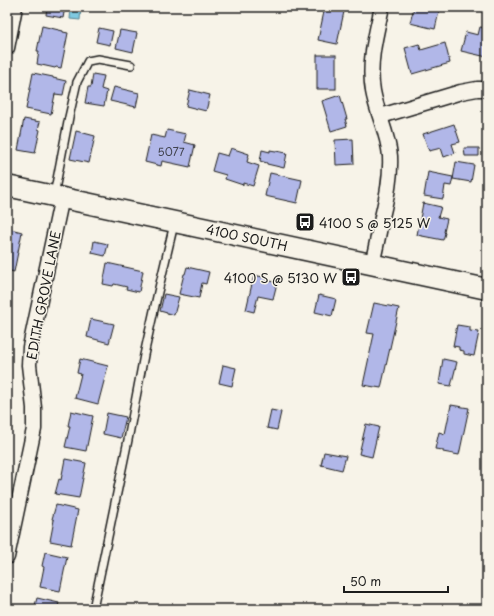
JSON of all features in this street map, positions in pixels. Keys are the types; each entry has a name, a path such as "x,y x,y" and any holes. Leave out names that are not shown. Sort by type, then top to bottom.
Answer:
{"main road":[{"name":"4100 SOUTH","path":"7,186 487,289"}],"street":[{"path":"7,48 10,21 15,7"},
{"path":"372,264 390,178 390,155 385,129 373,92 371,68 375,39 382,7"},
{"path":"381,116 461,92 487,88"},
{"name":"EDITH GROVE LANE","path":"7,557 34,428 34,408 29,365 30,347 58,197"}],"lane":[{"path":"58,197 69,117 77,82 88,61 98,59 131,65"},
{"path":"93,609 144,355 175,222"}],"water":[{"path":"71,7 81,7 80,20 70,19"}],"building":[{"path":"47,7 65,7 63,18 46,15"},
{"path":"325,7 345,7 337,44 318,40"},
{"path":"414,7 440,7 435,29 410,23"},
{"path":"42,26 68,33 61,68 37,64 39,51 37,51"},
{"path":"480,27 487,28 487,57 461,51 466,32 478,35"},
{"path":"99,28 113,31 110,45 96,42"},
{"path":"120,30 137,33 133,52 116,48"},
{"path":"445,43 450,63 412,74 405,48 419,44 421,50"},
{"path":"317,55 336,55 336,89 317,89"},
{"path":"33,73 66,81 63,95 55,94 51,114 26,109"},
{"path":"93,74 104,76 101,89 107,91 104,106 85,103 88,87 91,87"},
{"path":"114,87 139,93 136,107 110,101"},
{"path":"190,90 210,95 206,111 186,106"},
{"path":"340,95 347,119 345,119 347,126 331,131 322,101"},
{"path":"24,119 40,122 38,129 40,130 35,153 18,150"},
{"path":"454,124 460,142 452,144 455,153 444,157 441,148 429,151 423,134"},
{"path":"167,130 186,134 184,142 195,145 190,167 162,161 161,166 145,162 151,135 165,138"},
{"path":"76,131 95,136 89,163 70,159"},
{"path":"353,139 354,164 336,165 335,140"},
{"path":"231,148 249,154 247,162 259,166 253,186 243,183 243,185 225,179 226,175 212,171 217,153 228,156"},
{"path":"464,148 479,148 479,156 465,156"},
{"path":"262,150 287,153 284,168 260,161"},
{"path":"456,162 474,165 471,182 453,179"},
{"path":"428,172 453,177 451,186 445,185 443,199 424,196"},
{"path":"270,173 302,180 297,203 265,196"},
{"path":"423,203 441,207 438,217 447,219 443,240 417,235"},
{"path":"7,228 22,232 14,272 7,270"},
{"path":"94,241 108,244 105,256 92,253"},
{"path":"107,263 143,271 139,292 114,284 113,286 103,284"},
{"path":"187,267 209,272 206,284 202,283 199,298 179,294"},
{"path":"254,275 267,278 267,280 277,283 273,299 258,296 254,312 246,310"},
{"path":"164,294 179,297 174,315 160,311"},
{"path":"319,295 336,299 332,316 315,312"},
{"path":"374,303 399,308 381,388 363,385 374,334 367,333"},
{"path":"91,319 114,324 109,343 87,337"},
{"path":"457,325 470,327 470,331 479,332 474,356 464,354 464,351 459,350 459,347 453,346"},
{"path":"80,359 108,366 98,404 75,398 81,374 77,373"},
{"path":"443,359 457,362 451,386 439,384"},
{"path":"223,365 236,368 232,386 219,383"},
{"path":"451,405 469,408 459,455 435,449 439,432 445,434"},
{"path":"271,410 281,412 277,430 267,428"},
{"path":"71,411 93,416 86,451 65,447 70,426 68,426"},
{"path":"107,413 126,417 121,438 103,434"},
{"path":"366,424 379,427 372,457 359,454"},
{"path":"324,452 346,456 342,470 321,465"},
{"path":"65,459 86,463 79,498 55,494 59,479 61,480"},
{"path":"56,505 78,510 71,545 50,541 54,520 52,519"},
{"path":"45,552 67,557 60,591 40,587"},
{"path":"37,598 59,603 57,609 34,609"}],"place":[{"name":"4100 S @ 5125 W","path":"305,222"},
{"name":"4100 S @ 5130 W","path":"351,277"}]}
